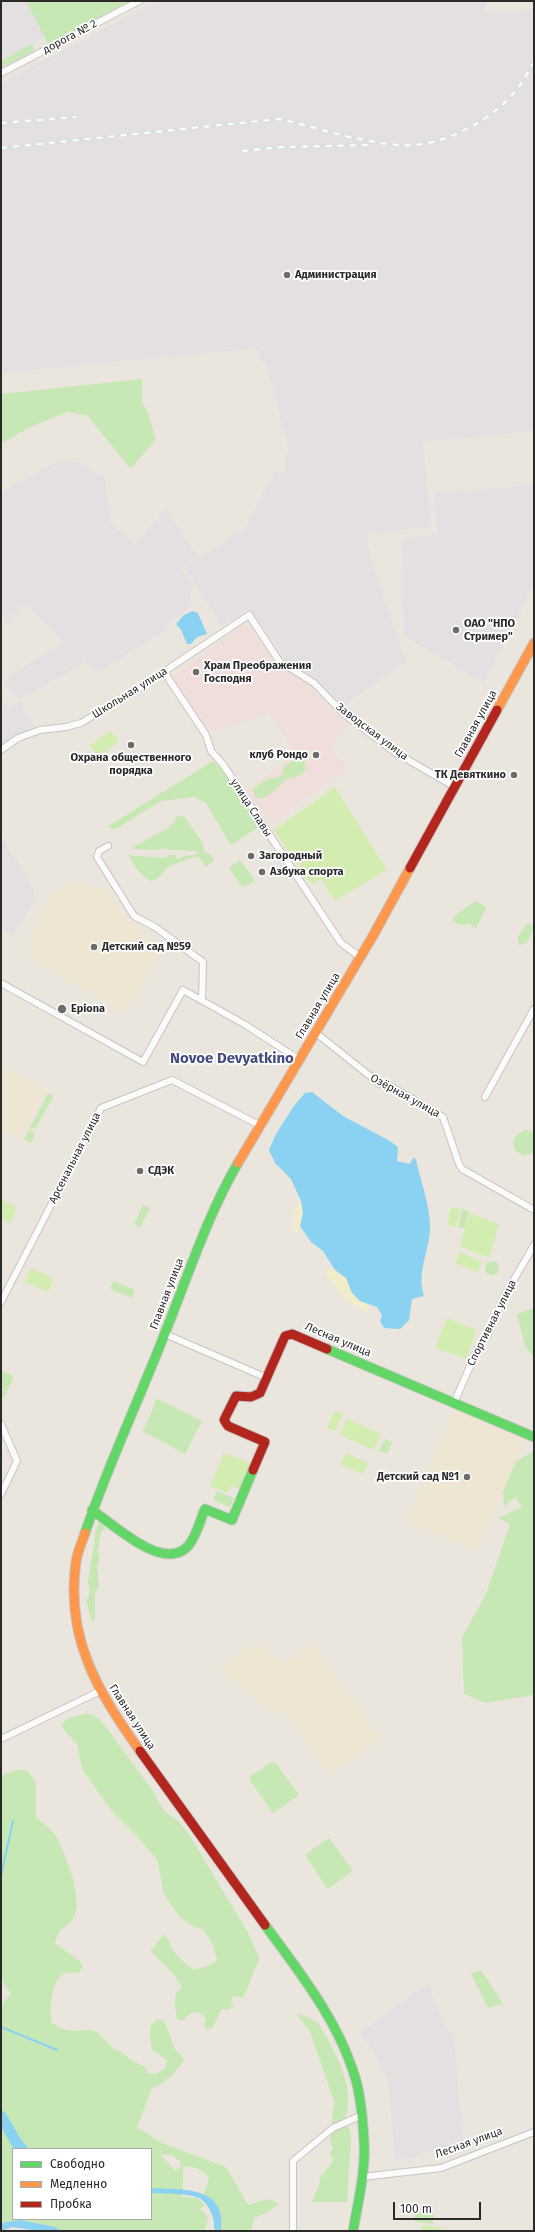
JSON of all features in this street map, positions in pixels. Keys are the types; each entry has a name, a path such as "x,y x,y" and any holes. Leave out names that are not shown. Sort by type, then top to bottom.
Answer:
{"main road":[{"name":"Главная улица","path":"353,2231 362,2177 364,2142 362,2115 357,2085 345,2049 327,2014 291,1960 120,1725 100,1691 84,1654 76,1624 74,1595 76,1561 92,1510 209,1223 230,1179 360,957 534,643"},
{"name":"Лесная улица","path":"92,1510 135,1542 153,1551 165,1554 175,1554 187,1546 204,1509 232,1520 265,1442 228,1426 224,1420 236,1396 255,1396 260,1392 285,1336 292,1334 534,1437"}],"street":[{"name":"дорога № 2","path":"1,73 139,1"},
{"name":"Школьная улица","path":"1,750 18,738 40,730 66,728 81,723 164,672 249,615"},
{"name":"Заводская улица","path":"249,615 279,661 314,683 344,714 391,749 455,787"},
{"name":"улица Славы","path":"164,672 206,735 211,750 222,762 341,943 360,957"},
{"path":"108,846 99,851 97,857 132,914 142,922 155,927 202,962 202,1000"},
{"path":"1,983 143,1062 183,990 300,1060"},
{"path":"485,1097 534,1009"},
{"name":"Озёрная улица","path":"316,1033 380,1084 390,1086 438,1113 446,1122 458,1164 462,1169 534,1210"},
{"name":"Арсенальная улица","path":"1,1302 101,1108 146,1088 172,1080 261,1126"},
{"name":"Спортивная улица","path":"454,1403 477,1350 487,1336 504,1297 534,1245"},
{"path":"165,1334 267,1378"},
{"path":"1,1424 17,1461 1,1494"},
{"path":"1,1739 100,1691"},
{"path":"293,2231 293,2161 333,2128 362,2115"},
{"name":"Лесная улица","path":"362,2177 441,2168 534,2132"}],"shaded area":[{"path":"1,1 96,1 100,9 1,61"},
{"path":"157,1 485,1 487,14 534,9 534,431 423,442 431,527 366,534 373,566 406,661 343,706 313,676 289,665 249,608 222,626 185,569 192,563 182,569 193,585 188,609 165,625 166,630 98,672 85,662 19,700 6,685 9,676 65,642 25,604 8,621 1,615 1,492 58,461 77,462 105,478 111,523 129,539 133,546 166,508 199,559 245,528 275,471 284,473 285,456 289,449 265,362 260,362 259,351 251,349 1,373 1,83"},
{"path":"534,484 534,584 484,683 404,636 402,539 437,534 434,494"},
{"path":"241,626 252,627 268,654 279,667 308,685 348,726 330,744 347,769 272,823 269,822 247,790 296,754 269,713 209,732 172,677"},
{"path":"1,698 7,708 19,700 34,726 1,747"},
{"path":"1,836 33,888 35,897 31,907 13,935 4,930 1,934"},
{"name":"Детский сад №59","path":"75,882 108,890 122,911 163,951 125,1014 30,958 29,944 48,897"},
{"path":"1,1066 46,1089 19,1138 1,1129"},
{"name":"Детский сад №1","path":"455,1407 525,1438 478,1552 406,1522"},
{"path":"257,1642 283,1664 313,1643 381,1739 330,1775 283,1709 275,1714 219,1669"},
{"path":"429,1985 445,2028 447,2028 454,2038 463,2144 417,2154 417,2157 395,2160 388,2080 374,2052 359,2033 419,1990"}],"green space":[{"path":"26,1 130,1 48,44"},
{"path":"32,44 35,50 1,68 1,61"},
{"path":"142,379 142,402 148,413 156,439 134,465 129,467 87,415 67,412 28,428 1,444 1,394"},
{"path":"111,731 119,742 98,756 90,745"},
{"path":"296,758 303,759 304,761 306,768 303,773 288,779 269,795 256,798 252,789 271,777 275,779 282,775 284,767"},
{"path":"213,761 226,773 260,826 231,845 206,803 193,797 161,801 116,829 108,828 110,825"},
{"path":"335,787 387,870 335,901 321,879 312,885 295,859 295,854 288,851 274,830"},
{"path":"184,816 204,845 203,851 212,855 214,861 205,867 202,861 197,857 191,858 167,868 158,878 150,881 139,872 128,855 165,858 169,855 176,855 177,860 184,856 197,854 198,851 168,850 166,848 155,850 135,849 133,847 168,828 175,821 175,817"},
{"path":"240,860 255,881 245,887 241,885 229,868"},
{"path":"475,901 487,907 476,928 469,924 460,925 453,921 453,917"},
{"path":"528,923 534,927 527,943 519,945 518,937"},
{"path":"48,1093 54,1096 35,1129 32,1128 30,1131 35,1134 31,1143 24,1139"},
{"path":"526,1130 534,1133 534,1152 528,1155 522,1155 515,1148 514,1143 515,1138 519,1133"},
{"path":"1,1199 17,1208 10,1223 1,1219"},
{"path":"143,1205 150,1208 140,1228 134,1224"},
{"path":"451,1207 460,1209 456,1227 447,1225"},
{"path":"462,1209 469,1211 465,1229 458,1227"},
{"path":"470,1213 499,1224 489,1258 460,1246"},
{"path":"460,1252 482,1262 478,1272 455,1263"},
{"path":"489,1261 495,1261 499,1265 499,1271 495,1275 489,1275 485,1271 485,1265"},
{"path":"31,1268 54,1279 48,1292 25,1282"},
{"path":"113,1281 135,1290 132,1298 110,1289"},
{"path":"534,1308 534,1358 525,1346 517,1314"},
{"path":"447,1318 477,1330 466,1359 435,1348"},
{"path":"1,1370 12,1375 13,1379 7,1391 4,1391 7,1393 1,1401"},
{"path":"157,1399 202,1421 185,1454 143,1431"},
{"path":"335,1411 343,1414 335,1431 327,1428"},
{"path":"347,1419 381,1434 373,1450 340,1435"},
{"path":"385,1439 392,1442 387,1454 379,1451"},
{"path":"534,1451 534,1695 485,1703 464,1694 462,1637 486,1594 510,1524 499,1518 522,1507 515,1497 504,1507 503,1492 516,1461"},
{"path":"224,1453 251,1464 240,1489 231,1485 228,1493 210,1486"},
{"path":"346,1453 368,1463 363,1474 340,1464"},
{"path":"217,1491 234,1498 230,1507 213,1500"},
{"path":"99,1522 104,1524 105,1529 101,1532 98,1552 100,1558 97,1566 99,1586 95,1593 95,1620 92,1621 86,1601 90,1592 88,1582 96,1530"},
{"path":"87,1713 98,1718 109,1731 152,1790 164,1811 179,1822 190,1836 247,1931 260,1959 252,1974 252,1978 243,1998 232,1996 231,2005 236,2005 228,2010 222,2009 212,2028 206,2030 204,2024 206,2020 202,2014 195,2012 188,2015 183,2021 177,2019 175,2006 176,1992 182,1987 172,1972 151,1951 163,1935 168,1939 173,1950 178,1956 194,1970 208,1966 217,1960 213,1945 204,1930 191,1925 179,1916 163,1891 158,1861 138,1837 111,1810 82,1769 77,1744 61,1726 67,1719"},
{"path":"271,1762 276,1763 299,1795 273,1813 250,1780 251,1776"},
{"path":"16,1770 26,1770 36,1781 36,1817 56,1836 72,1878 77,1902 76,1912 73,1919 61,1930 55,1943 77,1959 83,1966 79,1973 66,1973 57,1981 54,1987 51,2003 52,2023 62,2029 74,2031 89,2030 97,2032 114,2049 120,2051 134,2062 146,2067 147,2073 156,2074 165,2068 167,2060 152,2050 150,2035 151,2025 158,2019 164,2020 175,2049 184,2059 171,2076 152,2088 137,2127 162,2143 226,2167 248,2205 268,2199 279,2204 266,2213 254,2218 251,2231 221,2231 220,2214 213,2202 204,2194 209,2178 198,2169 183,2167 183,2190 176,2190 183,2197 197,2198 205,2205 200,2209 208,2217 205,2231 62,2231 55,2227 20,2220 1,2223 1,2128 6,2132 1,2123 1,2005 11,1994 1,1979 1,1776","holes":["160,2154 171,2155 180,2161 180,2167 175,2171"]},
{"path":"329,1838 353,1871 328,1889 305,1855"},
{"path":"481,1970 503,2004 488,2008 471,1973"},
{"path":"296,2013 318,2022 337,2057 346,2083 348,2109 344,2122 350,2130 351,2139 347,2202 312,2202 320,2183 319,2179 332,2163 333,2158 329,2154 333,2148 330,2143 334,2101 310,2032"},
{"path":"415,2211 434,2214 433,2224 413,2221"},
{"path":"422,2225 443,2228 443,2231 421,2231"}],"sand":[{"path":"301,1201 302,1218 296,1234 294,1228 294,1209"},
{"path":"333,1267 348,1282 355,1295 368,1304 368,1314 345,1299 325,1272"}],"water":[{"path":"192,611 198,613 207,634 197,637 191,644 187,644 181,630 176,624 184,615"},
{"path":"312,1092 343,1116 390,1141 398,1147 397,1161 410,1164 414,1157 416,1160 430,1218 428,1245 422,1270 422,1287 424,1296 412,1299 409,1320 400,1329 384,1328 380,1321 382,1315 377,1307 360,1301 352,1293 346,1278 335,1270 323,1251 311,1242 300,1226 303,1213 301,1201 291,1179 275,1163 269,1150 276,1134 293,1107 305,1093"},
{"path":"152,2188 189,2190 210,2198 217,2205 221,2216 221,2231 214,2231 213,2217 203,2200 194,2196 152,2193"},
{"path":"20,2220 55,2227 61,2231 38,2231 13,2227 1,2231 1,2223"}],"waterway":[{"path":"1,1876 13,1821"},
{"path":"1,2027 57,2050"},
{"path":"1,2116 21,2148"}],"railway":[{"path":"1,148 279,119 379,143 394,145 423,144 449,137 462,131 499,108 518,88 534,62"},
{"path":"1,123 76,117"},
{"path":"242,151 283,147 368,145"}],"traffic: fast":[{"path":"85,1533 198,1246 227,1183 238,1163"},
{"path":"327,1349 534,1437"},
{"path":"92,1510 125,1535 139,1543 153,1550 166,1554 178,1553 191,1542 205,1509 232,1520 253,1470"},
{"path":"265,1925 306,1981 330,2020 350,2062 357,2084 364,2134 364,2164 353,2231"}],"traffic: slow":[{"path":"497,710 534,643"},
{"path":"238,1163 374,934 410,868"},
{"path":"85,1533 78,1551 74,1590 75,1615 80,1640 98,1685 140,1751"}],"traffic: jam":[{"path":"410,868 497,710"},
{"path":"253,1470 265,1442 228,1426 224,1420 236,1396 251,1397 260,1393 285,1336 292,1334 327,1349"},
{"path":"140,1751 265,1925"}],"place":[{"name":"Администрация","path":"287,275"},
{"name":"ОАО \"НПО Стример\"","path":"456,630"},
{"name":"Храм Преображения Господня","path":"196,672"},
{"name":"Охрана общественного порядка","path":"131,745"},
{"name":"клуб Рондо","path":"316,755"},
{"name":"ТК Девяткино","path":"514,775"},
{"name":"Загородный","path":"251,856"},
{"name":"Азбука спорта","path":"262,872"},
{"name":"Детский сад №59","path":"94,947"},
{"name":"Epiona","path":"62,1009"},
{"name":"СДЭК","path":"140,1171"},
{"name":"Детский сад №1","path":"467,1477"}],"district":[{"name":"Novoe Devyatkino","path":"232,1059"}]}
